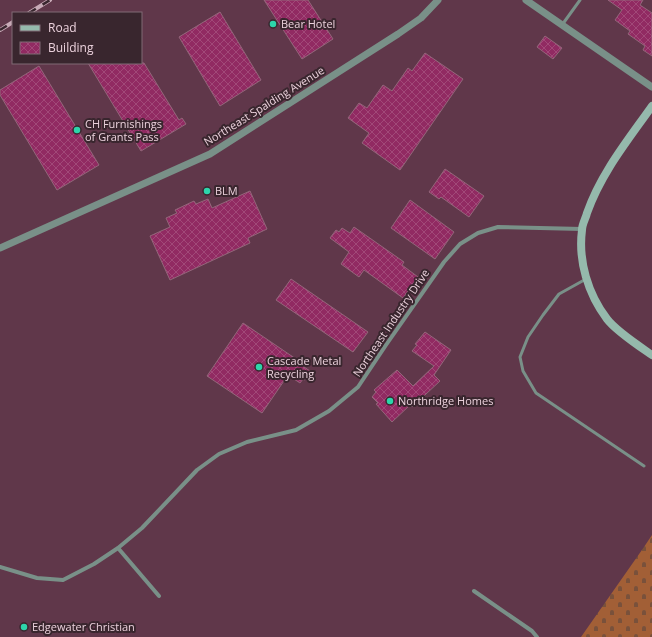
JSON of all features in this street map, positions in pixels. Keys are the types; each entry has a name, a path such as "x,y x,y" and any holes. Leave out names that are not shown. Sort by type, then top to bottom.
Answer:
{"main road":[{"path":"652,106 617,156 594,194 582,229 582,257 586,279 593,296 608,320 633,342 652,355"}],"street":[{"name":"Northeast Spalding Avenue","path":"0,248 215,151 398,34 421,18 438,0"},
{"path":"526,0 652,88"},
{"name":"Northeast Industry Drive","path":"0,567 37,578 63,580 94,564 118,548 142,528 197,470 219,454 247,442 296,430 329,411 358,387 444,262 460,244 478,233 498,227 582,229"},
{"path":"118,548 159,596"},
{"path":"474,591 532,631 537,637"}],"lane":[{"path":"562,25 580,0"},
{"path":"586,279 559,294 543,315 528,337 520,357 523,370 536,392 644,466"}],"green space":[{"path":"652,535 652,637 581,637 644,547"}],"building":[{"path":"264,0 308,0 333,39 302,59"},
{"path":"608,0 643,0 640,5 652,13 652,56 643,50 645,46 628,34 630,31 615,20 622,10"},
{"path":"220,12 261,80 220,106 179,37"},
{"path":"545,36 562,48 553,59 537,47"},
{"path":"425,53 463,79 400,170 362,143 369,133 348,118 359,103 367,108 383,85 392,91 408,68 412,71"},
{"path":"144,63 179,120 182,118 186,124 141,151 89,64"},
{"path":"39,66 99,165 57,190 0,95 0,90"},
{"path":"445,169 484,196 469,217 441,197 439,199 429,192"},
{"path":"250,191 267,229 248,238 250,243 170,280 150,236 170,227 166,218 177,213 175,210 194,201 196,204 208,199 212,208"},
{"path":"410,200 454,232 435,259 391,228"},
{"path":"354,227 404,262 402,265 418,277 403,298 364,270 359,277 341,264 349,252 330,238 336,230 339,232 342,228 350,233"},
{"path":"291,279 368,332 353,352 276,300"},
{"name":"Cascade Metal Recycling","path":"243,323 299,361 298,363 310,371 305,380 303,379 300,383 288,375 262,413 207,376"},
{"path":"425,332 451,350 434,375 440,381 412,407 410,405 392,422 376,404 378,403 372,397 376,392 374,390 397,370 413,386 434,366 412,351 417,345 415,344"}],"railway":[{"path":"31,12 50,0"},
{"path":"0,30 12,23"}],"place":[{"name":"Bear Hotel","path":"273,24"},
{"name":"CH Furnishings of Grants Pass","path":"77,130"},
{"name":"BLM","path":"207,191"},
{"name":"Cascade Metal Recycling","path":"259,367"},
{"name":"Northridge Homes","path":"390,401"},
{"name":"Edgewater Christian","path":"24,627"}]}
